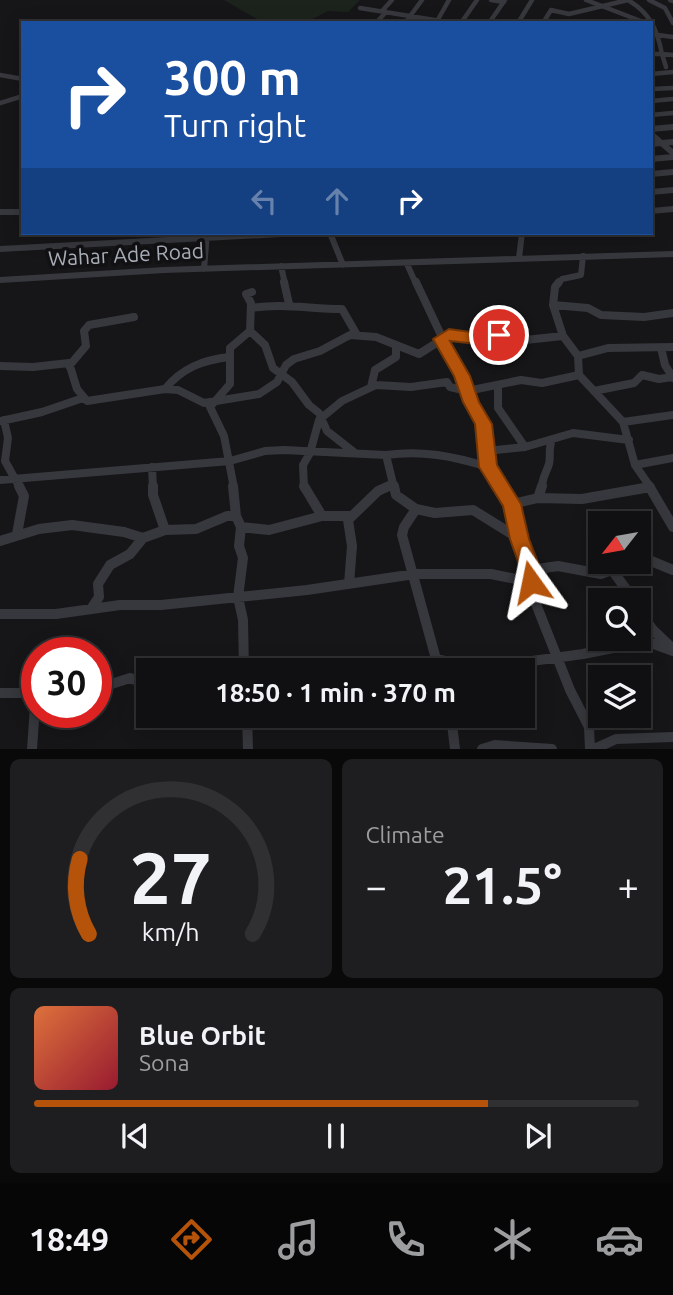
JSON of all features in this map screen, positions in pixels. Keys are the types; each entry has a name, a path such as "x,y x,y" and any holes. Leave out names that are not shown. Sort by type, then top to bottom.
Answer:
{"street":[{"path":"368,0 360,8 432,21"},
{"path":"377,21 393,0"},
{"path":"406,21 422,0"},
{"path":"438,21 449,0"},
{"path":"462,21 477,0"},
{"path":"491,0 505,1"},
{"path":"519,21 531,0"},
{"path":"586,0 641,21"},
{"path":"545,21 551,10 569,14 628,0 647,10 666,11"},
{"path":"649,0 665,8 673,23"},
{"path":"490,21 505,1"},
{"path":"647,10 650,21"},
{"path":"569,14 569,21"},
{"path":"666,67 655,34 673,37"},
{"path":"653,54 673,55"},
{"path":"653,74 673,72"},
{"path":"0,75 21,79"},
{"path":"653,89 673,88"},
{"path":"0,103 21,97"},
{"path":"653,101 673,99"},
{"path":"653,115 673,113"},
{"path":"653,131 673,127"},
{"path":"653,133 673,155"},
{"path":"653,144 673,142"},
{"path":"653,159 673,155"},
{"path":"653,174 673,172"},
{"path":"653,192 673,190"},
{"path":"653,211 673,209"},
{"path":"0,212 21,212"},
{"path":"0,249 207,235 204,269"},
{"path":"331,235 343,265"},
{"path":"519,258 522,235"},
{"name":"Wahar Ade Road","path":"0,280 204,269 673,254"},
{"path":"583,256 581,275 562,279 555,287 553,304 563,337 578,356 579,375 622,422 635,465 650,486 668,504 673,527"},
{"path":"407,264 483,424 488,467 512,504 531,570 536,604 570,690 589,727 592,749 615,739 673,737"},
{"path":"281,267 289,304"},
{"path":"244,658 243,620 238,597 243,558 239,546 240,527 236,516 225,436 210,407 230,384 230,348 250,331 251,308 246,294 252,292"},
{"path":"251,308 289,304 311,309 342,309 357,335"},
{"path":"553,304 588,307 601,315 644,317 673,313"},
{"path":"69,366 86,346 85,327 97,322 134,317"},
{"path":"250,331 265,345 270,363 282,377 292,382 319,413 310,453 303,465 304,487 322,516"},
{"path":"17,534 24,496 5,461 8,439 2,421 83,398 100,401 166,389 184,392 197,401 217,401 259,394 282,377 286,365 294,359 320,351 340,338 357,335 376,337 419,354 449,335 486,339 505,333 525,340 563,337"},
{"path":"371,387 376,378 374,370 396,357 396,347"},
{"path":"578,356 608,348 673,348"},
{"path":"594,391 634,383 642,375 659,379 672,378 662,348"},
{"path":"166,389 185,368 229,357"},
{"path":"0,366 33,367 69,363 75,377 74,386 83,398"},
{"path":"319,420 342,401 371,387 411,387 447,382 450,387 467,391 498,388 521,380 542,383 579,375"},
{"path":"498,388 498,408 525,447"},
{"path":"622,422 673,415"},
{"path":"319,420 329,435 355,453"},
{"path":"487,451 525,447 573,433 629,440"},
{"path":"538,498 542,489 542,477 550,462 548,450 552,440"},
{"path":"0,480 230,461 265,452 450,454 488,467"},
{"path":"386,455 397,498 410,502 416,509 435,513 473,510 520,539"},
{"path":"635,465 673,458"},
{"path":"152,467 153,495 165,530"},
{"path":"349,584 352,546 348,520 378,491 393,484"},
{"path":"512,504 538,498 582,499 650,486"},
{"path":"416,509 402,528 436,658"},
{"path":"0,541 17,534 72,525 143,538 165,530 196,529 228,516 236,516"},
{"path":"240,527 269,530 322,516 351,516"},
{"path":"91,609 99,597 98,584 110,565 130,554 143,538"},
{"path":"651,561 673,570"},
{"path":"531,570 551,565 588,572"},
{"path":"0,614 56,614 120,605 161,605 415,574 491,574 531,582"},
{"path":"651,627 673,649"},
{"path":"535,661 638,643 651,643 673,649"},
{"path":"112,684 130,678 136,680"},
{"path":"0,693 21,693"},
{"path":"32,749 34,728"},
{"path":"247,728 247,749"},
{"path":"452,728 455,749"},
{"path":"482,749 495,745 552,749"}],"shaded area":[{"path":"224,0 360,0 348,12 328,11 309,21 261,21"}],"route":[{"path":"499,335 477,339 449,335 441,339 462,376 471,402 483,424 488,467 512,504 531,570 531,582"}]}
